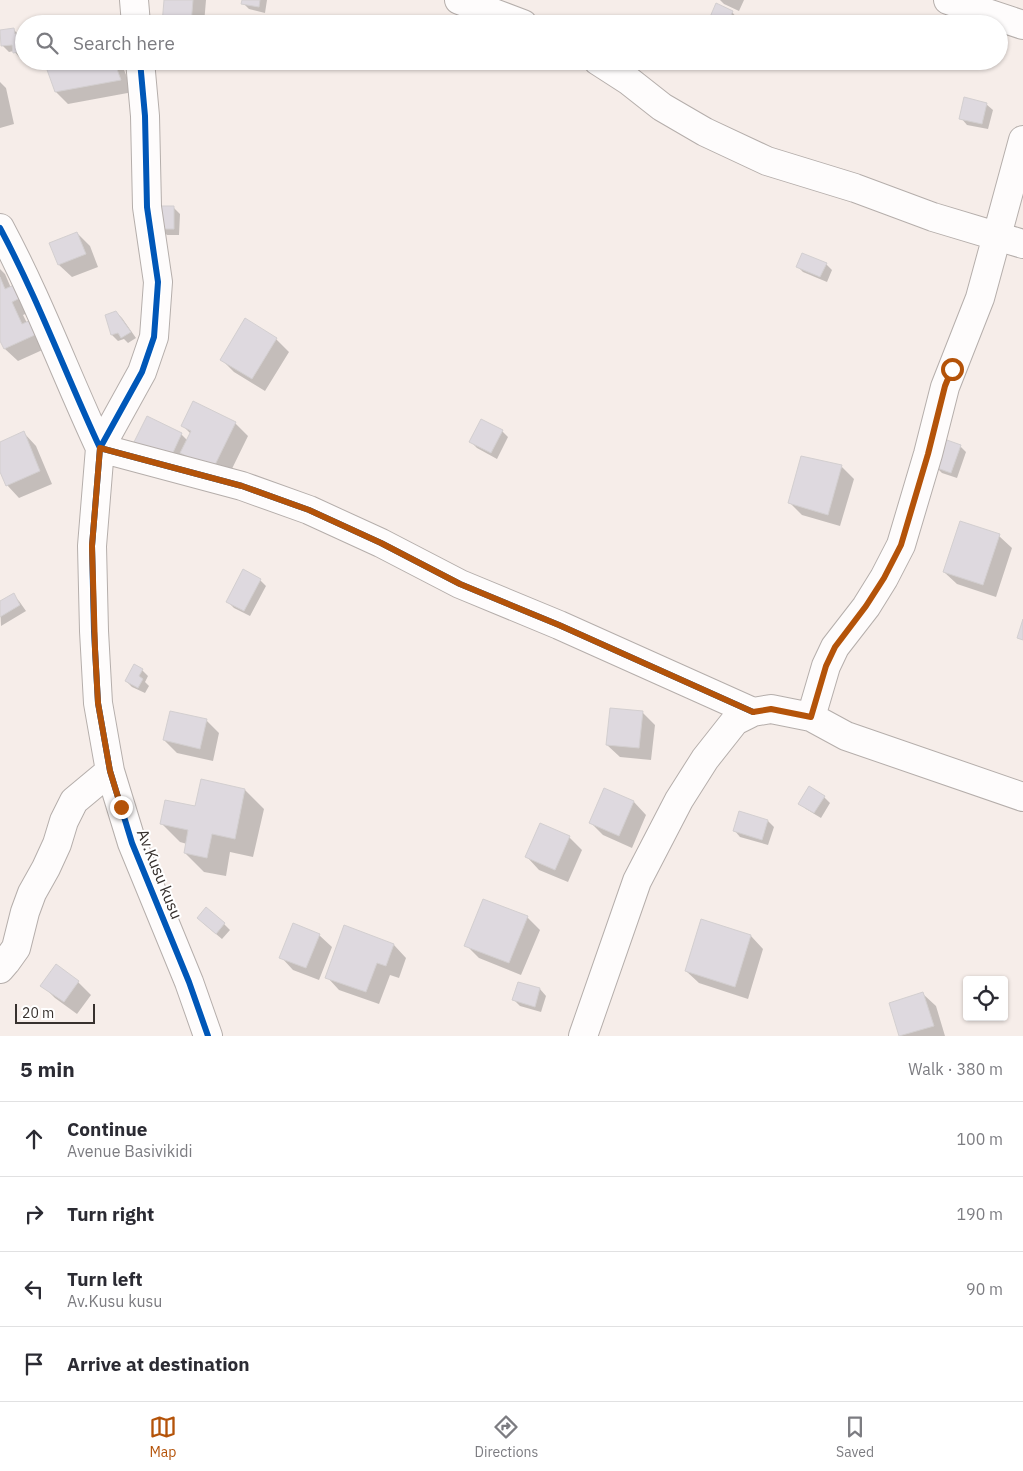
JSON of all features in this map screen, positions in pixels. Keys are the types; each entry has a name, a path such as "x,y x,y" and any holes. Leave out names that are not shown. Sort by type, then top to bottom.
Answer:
{"street":[{"path":"134,0 135,15"},
{"path":"459,0 499,15"},
{"path":"948,0 991,15"},
{"path":"1008,21 1023,26"},
{"path":"100,448 142,372 154,337 158,282 147,207 145,116 141,70"},
{"path":"612,70 662,107 705,132 767,161 856,188 933,217 1010,240"},
{"path":"811,717 826,666 835,647 871,599 901,545 928,454 945,386 980,298 1010,240 1023,140"},
{"path":"2,236 56,346 78,402 100,448 242,486 309,510 381,543 460,584 559,625 753,712"},
{"name":"Av.Kusu kusu","path":"100,448 92,546 94,631 98,703 110,771 132,843 189,982 208,1036"},
{"path":"583,1036 637,881 675,808 705,759 735,721 753,712 771,709 811,717 846,736 1023,797"},
{"path":"0,969 16,948 32,893 53,852 64,820 74,801 110,771"}],"building":[{"path":"164,0 193,0 192,15 163,15"},
{"path":"242,0 260,0 259,7 241,4"},
{"path":"716,3 733,11 731,15 711,15"},
{"path":"14,28 15,53 13,53 12,45 1,46 0,30"},
{"path":"47,70 117,70 121,80 55,92"},
{"path":"964,97 987,103 982,124 959,119"},
{"path":"160,206 174,206 174,229 160,229"},
{"path":"77,232 86,254 58,265 49,243"},
{"path":"802,253 827,263 820,277 796,267"},
{"path":"0,277 5,289 14,285 20,298 12,302 22,324 31,320 37,334 4,349 0,341"},
{"path":"116,311 131,332 121,338 118,333 111,335 105,315"},
{"path":"245,318 277,338 252,379 220,360"},
{"path":"193,401 236,422 213,469 180,453 191,431 181,426"},
{"path":"147,416 182,433 170,459 134,442"},
{"path":"481,419 503,430 491,453 469,442"},
{"path":"24,431 40,471 6,486 0,472 0,442"},
{"path":"944,439 961,445 951,473 934,467"},
{"path":"801,456 842,465 828,515 788,503"},
{"path":"960,521 1000,534 983,585 943,572"},
{"path":"243,569 261,579 244,611 226,602"},
{"path":"14,593 20,605 0,617 0,601"},
{"path":"1023,619 1023,640 1017,638"},
{"path":"134,664 143,669 139,676 143,679 138,688 125,681"},
{"path":"610,708 643,711 639,748 606,745"},
{"path":"170,711 207,719 200,749 163,740"},
{"path":"201,779 245,789 235,839 212,834 207,858 184,853 188,830 160,824 165,800 195,806"},
{"path":"809,786 825,796 814,813 798,804"},
{"path":"604,788 634,801 619,836 589,823"},
{"path":"739,811 768,820 762,840 733,831"},
{"path":"540,823 570,836 555,870 525,857"},
{"path":"483,899 528,916 509,963 464,946"},
{"path":"206,907 225,923 216,934 197,918"},
{"path":"701,919 751,935 735,987 685,971"},
{"path":"293,923 320,934 306,968 279,958"},
{"path":"344,925 394,944 386,966 377,963 366,992 325,978"},
{"path":"56,964 79,981 64,1002 40,986"},
{"path":"518,982 540,988 535,1007 512,1000"},
{"path":"923,992 934,1026 899,1036 889,1003"}],"cycle path":[{"path":"141,70 145,116 147,207 158,282 154,337 142,372 100,448 92,546 98,703 110,771 132,843 189,982 208,1036"},
{"path":"0,228 27,282 100,448 242,486 309,510 381,543 460,584 559,625 753,712"}],"route":[{"path":"121,807 110,771 98,703 92,546 100,448 242,486 309,510 381,543 460,584 559,625 753,712 771,709 811,717 826,666 835,647 866,606 884,578 901,545 928,454 945,386 952,369"}]}
